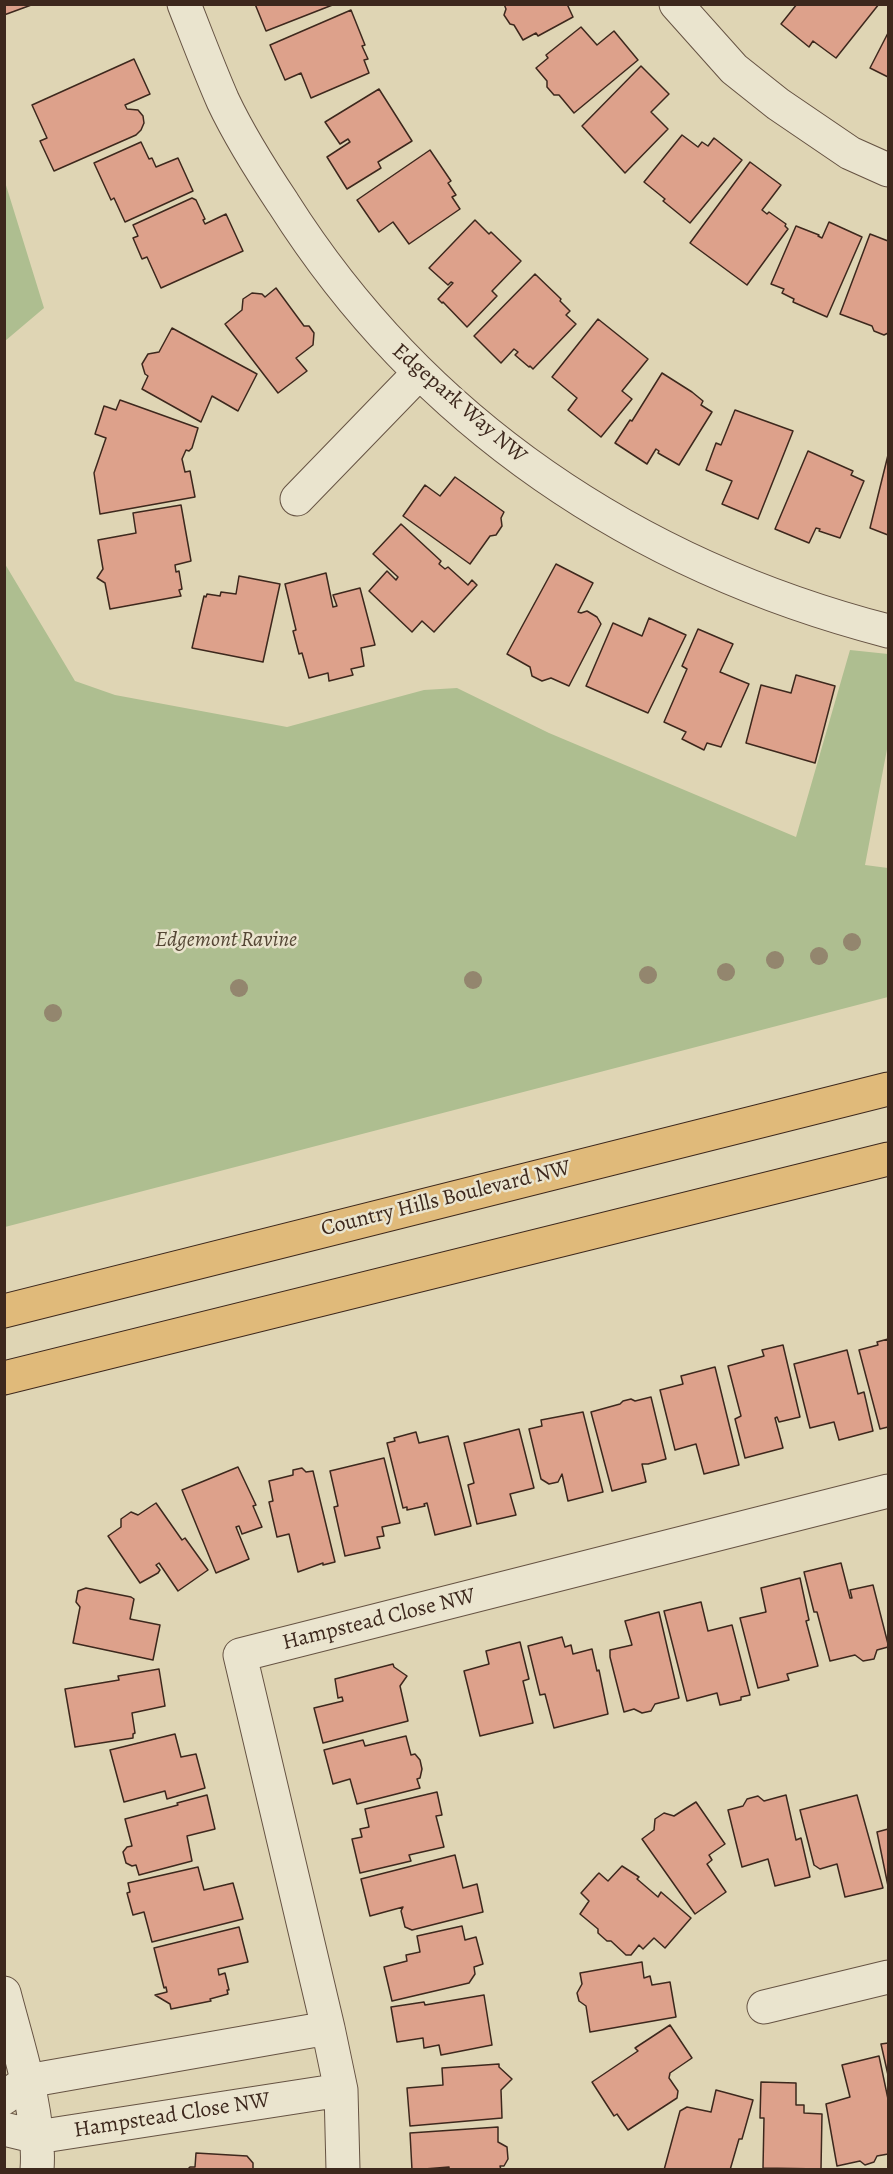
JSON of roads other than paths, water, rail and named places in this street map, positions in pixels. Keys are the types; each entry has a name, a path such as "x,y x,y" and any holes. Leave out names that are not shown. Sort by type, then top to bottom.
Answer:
{"main road":[{"name":"Country Hills Boulevard NW","path":"4,1311 888,1089"},
{"path":"4,1378 888,1159"}],"street":[{"name":"Edgepark Way NW","path":"184,4 224,102 252,154 289,213 330,274 377,330 419,373 499,444 566,492 625,527 713,572 812,610 888,631"},
{"path":"676,4 734,69 778,104 850,153 888,171"},
{"path":"297,499 419,373"},
{"name":"Hampstead Close NW","path":"343,2169 341,2090 240,1655 888,1491"},
{"path":"764,2007 888,1977"},
{"path":"4,1993 16,2089 37,2137 37,2169"},
{"path":"16,2089 328,2028"},
{"name":"Hampstead Close NW","path":"4,2129 37,2137 341,2090"}],"park label":[{"name":"Edgemont Ravine","path":"226,941"}]}
